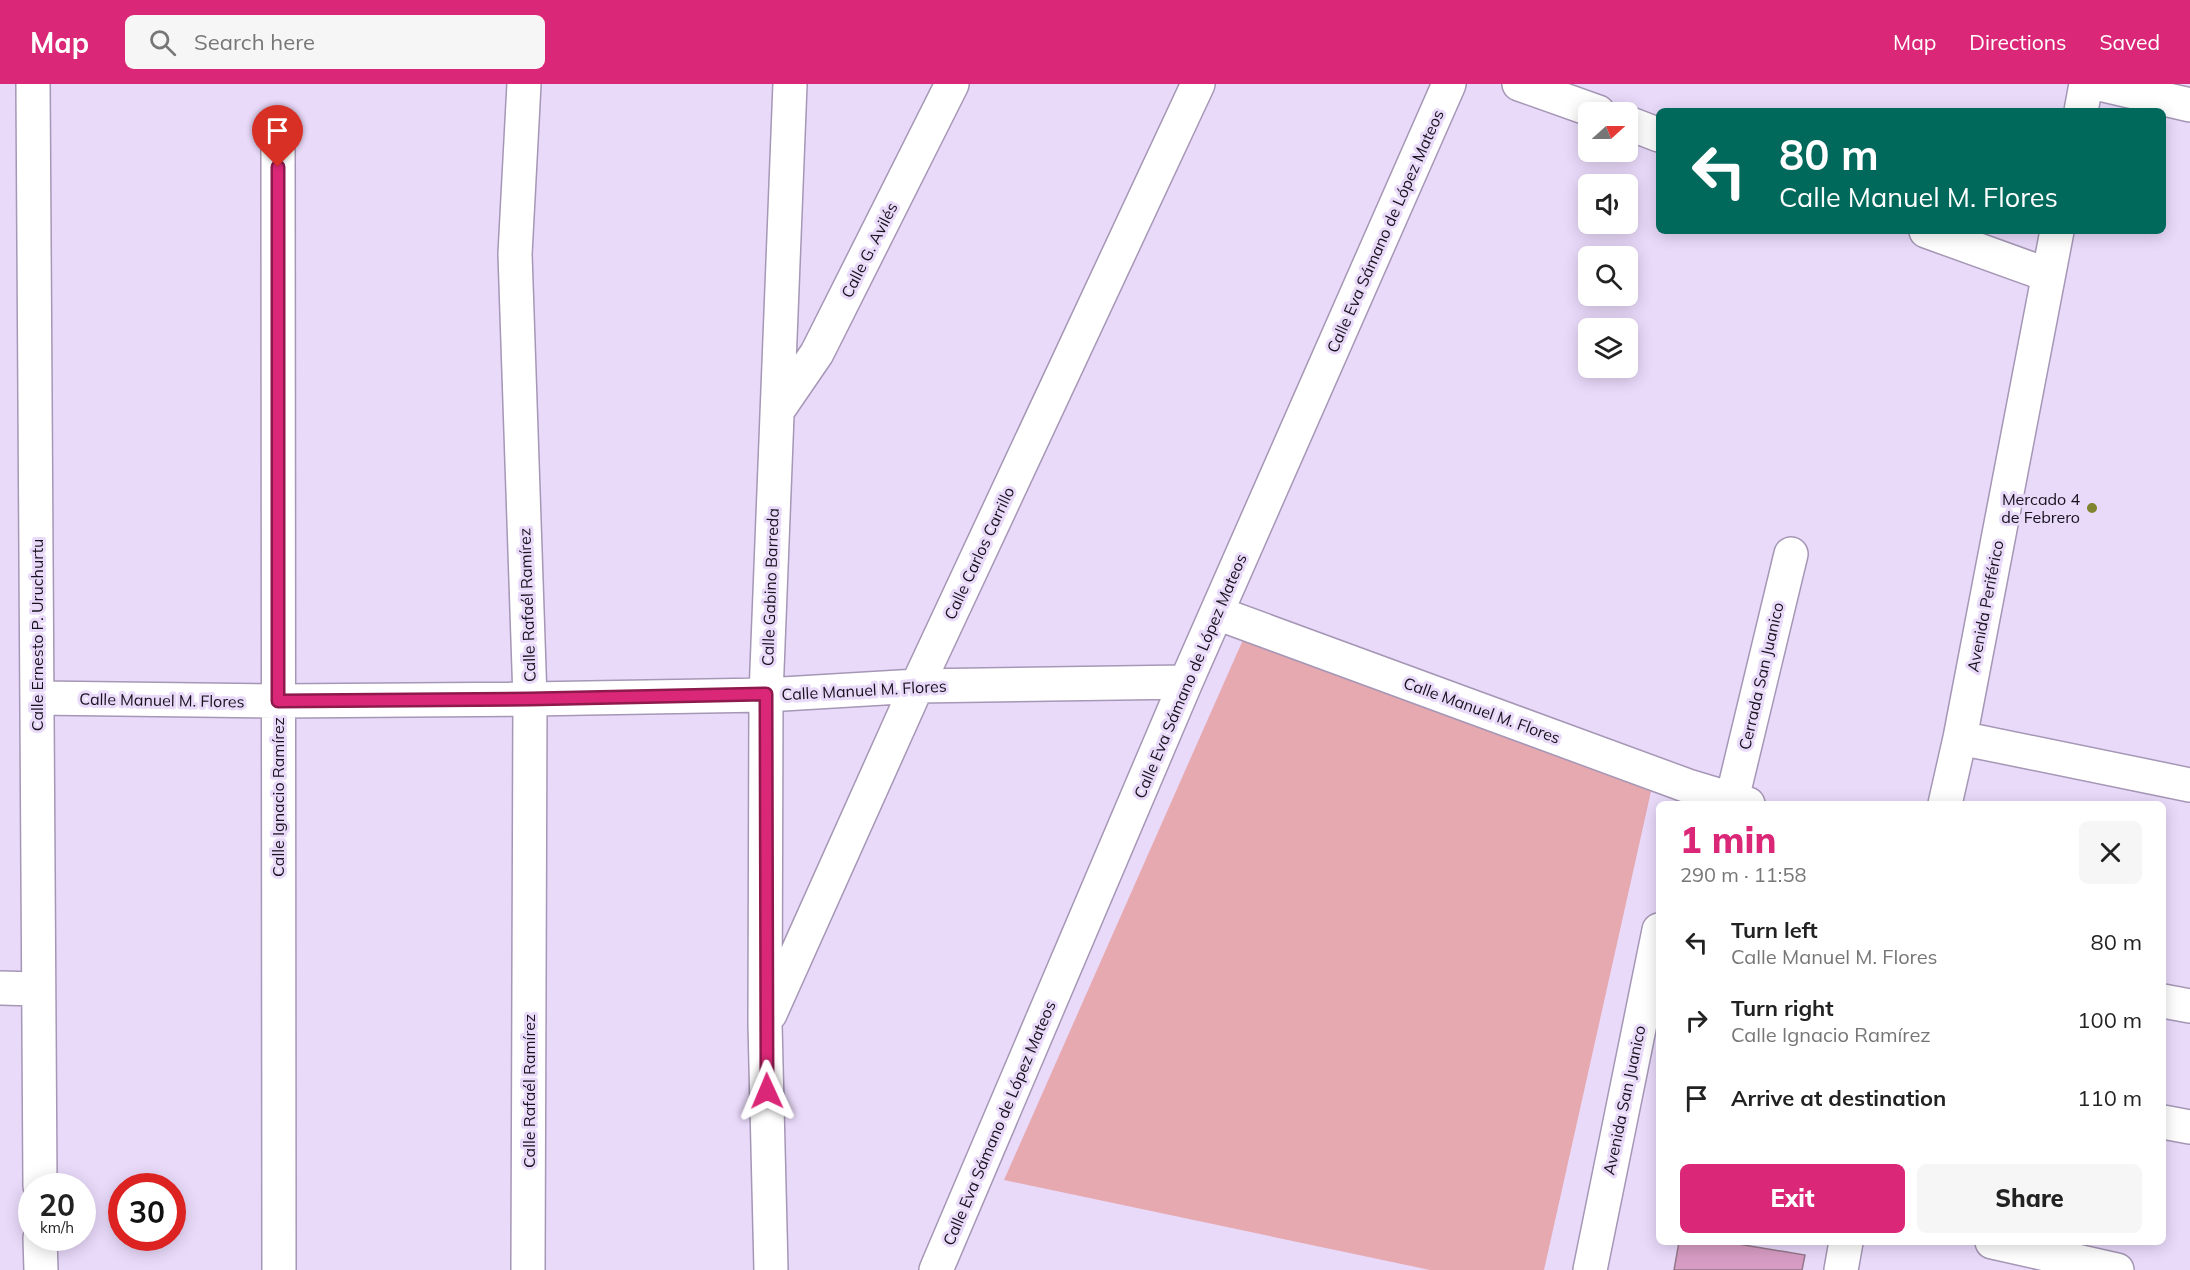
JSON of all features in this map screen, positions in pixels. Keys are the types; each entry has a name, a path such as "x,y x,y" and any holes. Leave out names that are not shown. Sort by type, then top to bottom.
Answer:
{"street":[{"name":"Calle Ernesto P. Uruchurtu","path":"33,84 40,1173"},
{"name":"Calle Rafaél Ramírez","path":"524,84 515,254 530,699 528,1270"},
{"name":"Calle Gabino Barreda","path":"771,1270 765,1024 766,694 790,84"},
{"name":"Calle G. Avilés","path":"778,410 817,353 952,84"},
{"name":"Calle Carlos Carrillo","path":"765,1024 917,686 1198,84"},
{"name":"Calle Eva Sámano de López Mateos","path":"936,1270 1186,682 1449,84"},
{"path":"1519,84 1578,105"},
{"path":"2082,108 2086,84"},
{"path":"2099,84 2190,105"},
{"path":"1638,127 1656,134"},
{"name":"Calle Ignacio Ramírez","path":"278,144 279,1270"},
{"path":"1934,234 2048,275"},
{"name":"Avenida Periférico","path":"1946,801 1960,738 2056,234"},
{"name":"Cerrada San Juanico","path":"1740,801 1791,554"},
{"name":"Calle Manuel M. Flores","path":"1217,613 1687,795 1732,801"},
{"name":"Calle Manuel M. Flores","path":"38,698 278,701 530,699 766,694 917,686 1186,682"},
{"path":"1960,738 2190,785"},
{"name":"Avenida San Juanico","path":"1590,1270 1656,945"},
{"path":"0,988 37,988"},
{"path":"2166,1002 2190,1006"},
{"path":"2166,1122 2190,1126"},
{"path":"1841,1270 1845,1245"},
{"path":"2005,1245 2117,1270"},
{"path":"40,1251 40,1270"}],"shaded area":[{"path":"1246,633 1652,787 1544,1270 1430,1270 1004,1180"}],"building":[{"path":"1678,1245 1744,1245 1805,1255 1802,1270 1674,1270"}],"place":[{"name":"Mercado 4 de Febrero","path":"2092,508"}],"route":[{"path":"278,167 278,701 766,694 765,1024 767,1091"}]}
